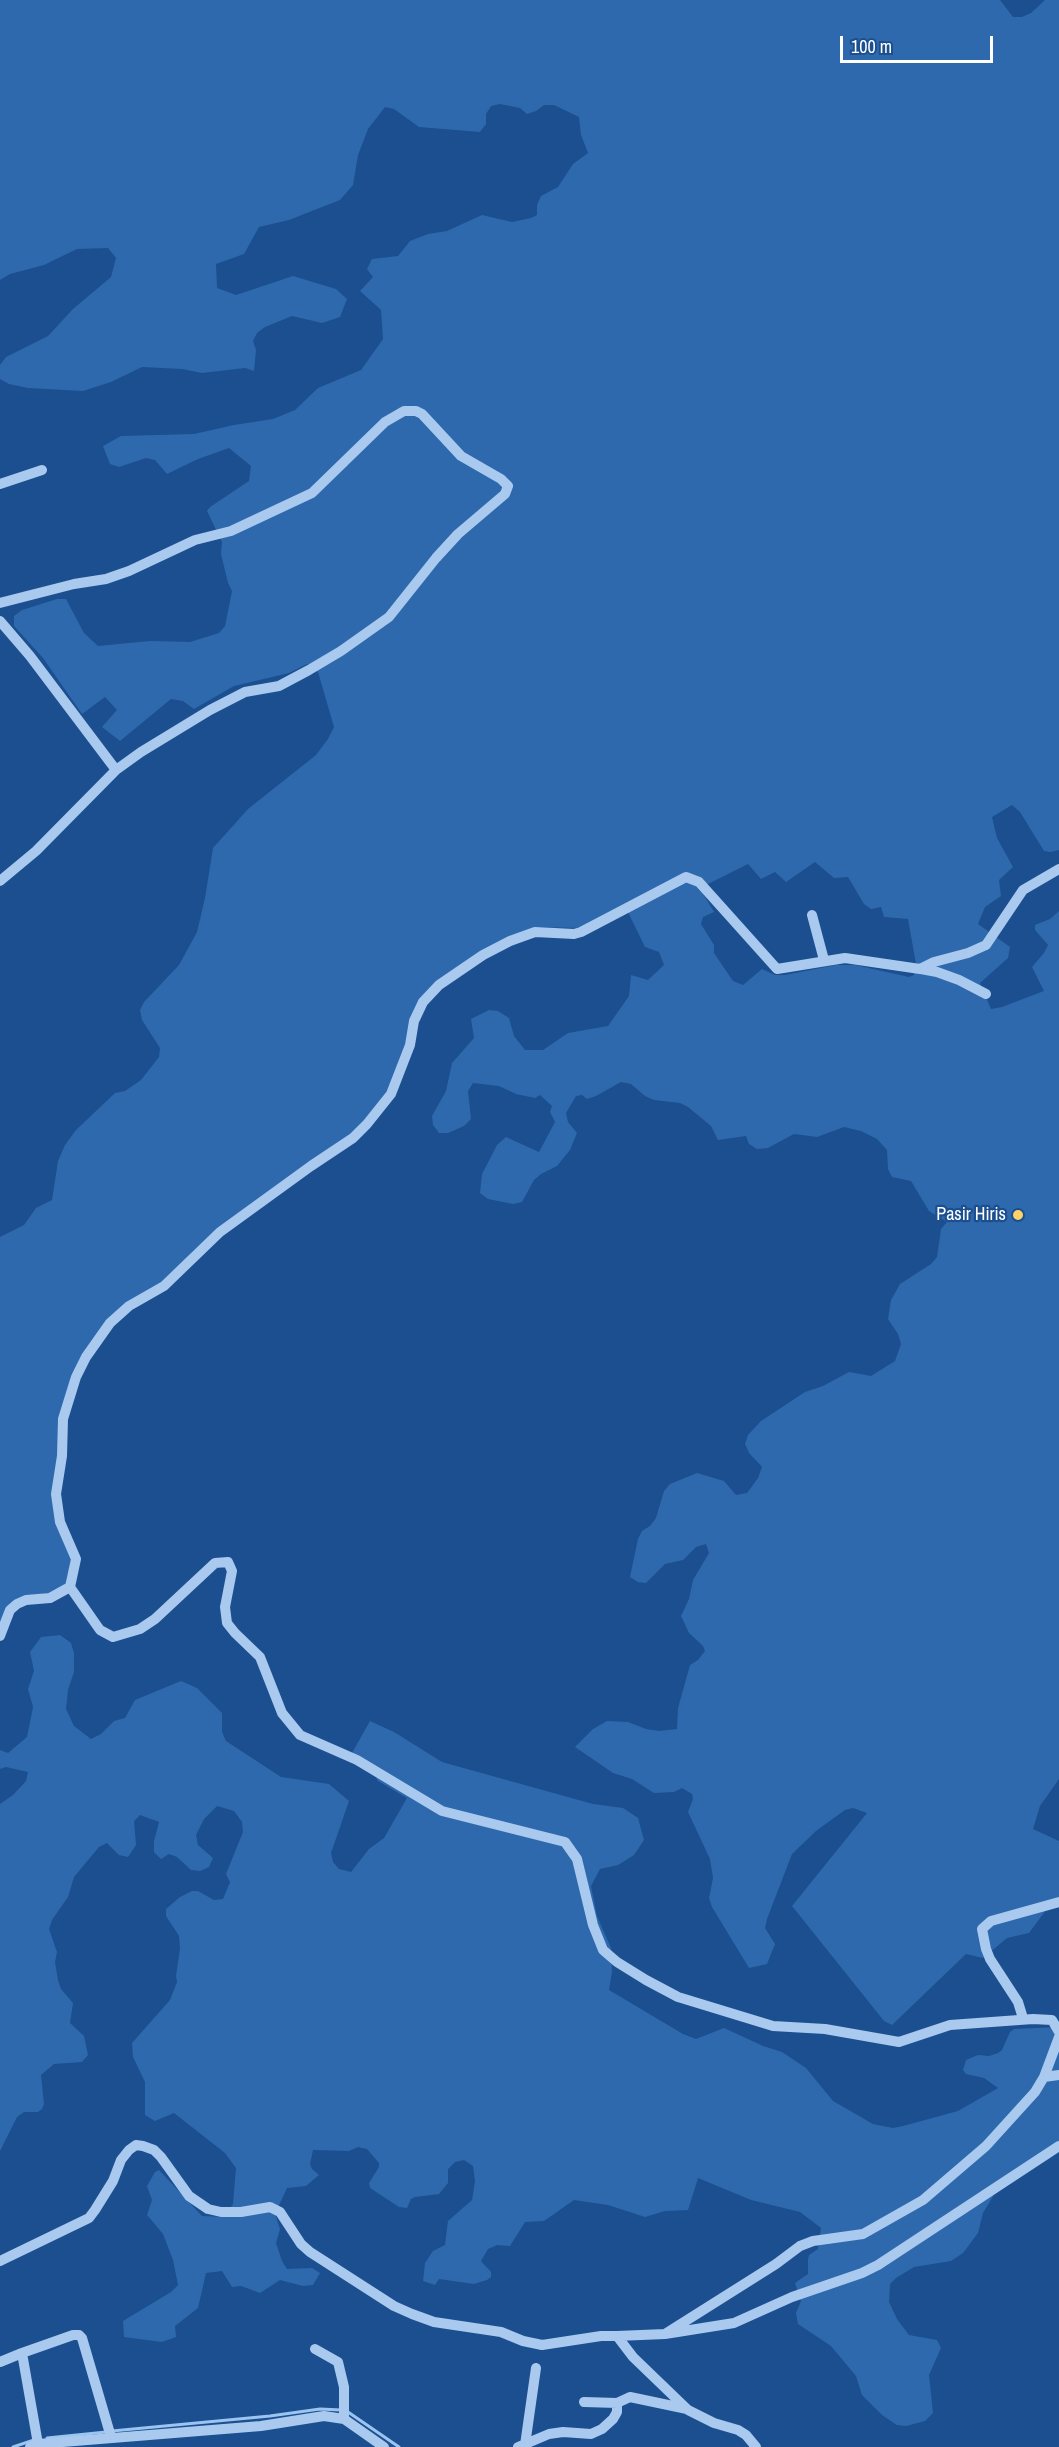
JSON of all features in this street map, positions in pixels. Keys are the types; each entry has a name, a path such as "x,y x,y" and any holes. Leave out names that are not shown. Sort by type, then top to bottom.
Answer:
{"street":[{"path":"0,603 74,584 106,579 129,571 195,540 231,531 312,493 386,422 404,411 416,411 422,414 461,456 501,479 508,486 506,494 451,542 389,617 380,624 341,651 279,686 245,692 210,710 116,770 36,851 0,881"},
{"path":"0,484 42,470"},
{"path":"0,621 30,656 116,770"},
{"path":"920,969 986,945 1023,890 1059,869"},
{"path":"986,994 937,972 845,958 777,969 699,882 686,878 581,932 573,934 535,932 510,941 483,955 439,985 423,1002 414,1021 410,1045 391,1095 353,1138 220,1232 164,1286 129,1306 110,1323 86,1357 76,1377 63,1419 62,1456 56,1494 60,1522 76,1559 70,1587 100,1630 113,1637 140,1629 155,1619 215,1563 228,1562 232,1571 225,1607 227,1623 260,1657 282,1713 300,1735 357,1760 442,1811 566,1842 577,1859 593,1926 603,1950 617,1962 646,1980 678,1997 773,2026 825,2030 899,2042 950,2025 1020,2020 1052,2020 1059,2032"},
{"path":"812,915 824,960"},
{"path":"0,1636 10,1610 17,1604 26,1600 50,1598 70,1587"},
{"path":"1020,2020 1022,2015 1018,2002 990,1959 982,1929 991,1921 1059,1902"},
{"path":"665,2334 776,2264 800,2246 813,2241 863,2234 923,2199 986,2146 1035,2092 1044,2077 1059,2037"},
{"path":"1044,2077 1059,2075"},
{"path":"0,2261 89,2218 113,2181 121,2160 136,2145 154,2150 189,2196 208,2209 221,2212 241,2212 270,2207 280,2212 301,2244 310,2252 394,2306 412,2314 435,2322 501,2332 523,2341 542,2345 601,2336 665,2334 734,2323 792,2297 838,2282 879,2265 1059,2146"},
{"path":"0,2362 57,2340 79,2335 110,2432"},
{"path":"617,2336 633,2357 688,2409 714,2423 738,2430 752,2440 756,2447"},
{"path":"315,2349 338,2362 344,2387 344,2414"},
{"path":"22,2353 35,2441 110,2432 261,2426 344,2414 384,2447"},
{"path":"521,2446 536,2368"},
{"path":"584,2402 617,2403 630,2397 688,2409"},
{"path":"521,2446 549,2434 591,2433 602,2429 613,2420 617,2403"}],"shaded area":[{"path":"0,0 1000,0 1013,17 1022,17 1031,13 1045,0 1059,0 1059,850 1044,851 1020,812 1012,805 992,817 997,838 1013,867 999,880 1001,896 985,907 978,924 1010,947 1008,958 980,983 991,1009 1044,991 1032,967 1048,945 1035,930 1035,925 1050,919 1059,911 1059,1779 1040,1806 1033,1829 1059,1841 1059,1905 1046,1910 1029,1933 1007,1938 983,1958 966,1954 892,2025 884,2021 792,1906 867,1813 853,1808 845,1810 816,1831 792,1854 765,1928 775,1944 767,1964 749,1968 712,1907 709,1898 713,1878 710,1859 688,1812 693,1799 692,1794 682,1788 674,1792 654,1793 632,1779 613,1773 575,1747 593,1729 607,1721 628,1722 659,1731 677,1729 678,1708 690,1665 698,1660 705,1651 703,1646 689,1633 681,1616 689,1599 693,1580 709,1553 706,1544 696,1547 683,1560 665,1564 646,1583 638,1582 630,1577 638,1539 642,1531 656,1518 664,1491 670,1484 697,1473 724,1481 736,1495 747,1493 758,1478 762,1467 749,1453 745,1444 748,1435 761,1421 805,1392 823,1386 849,1372 871,1376 895,1361 901,1344 898,1334 888,1319 891,1300 900,1284 931,1264 937,1257 941,1229 947,1222 929,1211 911,1181 892,1177 888,1169 887,1150 877,1139 861,1131 844,1127 817,1137 794,1134 768,1148 757,1149 749,1144 746,1136 718,1140 711,1126 688,1107 680,1103 654,1100 645,1096 631,1084 621,1082 587,1099 582,1095 576,1096 566,1113 568,1122 577,1133 570,1150 557,1166 534,1180 522,1202 513,1204 488,1199 480,1193 482,1174 497,1145 506,1137 539,1152 555,1122 550,1112 552,1106 540,1095 535,1098 516,1094 499,1086 473,1083 468,1091 471,1119 464,1126 448,1133 439,1133 433,1125 432,1116 446,1091 452,1063 474,1038 471,1019 489,1010 498,1011 509,1018 514,1036 525,1050 543,1050 568,1033 608,1026 629,996 631,975 648,980 664,965 659,952 645,947 624,904 580,928 534,927 436,981 405,1044 387,1092 351,1134 217,1229 161,1283 107,1320 71,1375 56,1523 71,1559 66,1585 49,1593 25,1596 0,1623 0,1237 24,1225 36,1208 52,1200 58,1161 65,1145 76,1130 115,1093 125,1091 141,1080 159,1057 160,1048 142,1020 140,1010 144,1002 179,965 197,932 213,848 248,809 316,755 334,727 318,672 307,664 289,673 234,686 194,709 183,701 171,699 120,741 102,727 117,710 105,697 82,714 43,658 14,626 14,616 22,610 57,599 66,599 84,633 98,646 150,641 190,642 219,633 225,626 232,591 221,554 222,542 207,511 249,481 251,466 229,448 198,459 167,474 155,460 146,458 119,467 110,464 103,446 121,436 194,434 273,419 295,410 318,388 361,370 383,339 381,310 360,291 373,277 367,269 372,259 398,256 410,241 428,234 447,231 482,215 512,222 531,218 537,215 537,205 541,196 558,187 573,164 588,153 581,135 579,117 554,105 544,105 527,114 520,108 500,104 491,106 486,114 486,124 480,132 419,127 394,109 385,107 368,129 358,155 353,185 340,200 289,220 259,227 244,254 216,264 217,288 236,295 293,276 336,289 347,299 340,317 322,323 292,316 265,327 257,333 253,341 256,350 254,371 245,368 202,373 182,369 142,367 111,382 83,391 28,388 9,384 0,379 0,365 6,357 48,336 73,309 111,277 116,258 108,248 77,249 44,265 10,274 0,280","holes":["815,862 834,878 848,877 864,904 871,909 881,907 884,917 908,919 916,964 914,975 909,977 855,965 836,965 785,975 775,975 762,969 743,985 733,981 714,953 714,945 701,924 703,917 714,912 702,892 708,884 748,864 761,879 775,872 786,882"]},
{"path":"60,1635 71,1643 74,1653 74,1672 68,1690 66,1709 74,1726 91,1739 101,1734 114,1721 125,1718 135,1700 181,1681 197,1688 222,1713 222,1732 226,1741 281,1777 329,1784 349,1801 331,1853 333,1862 339,1869 351,1872 369,1849 384,1838 407,1798 378,1781 367,1761 352,1753 370,1721 394,1732 442,1762 593,1804 623,1808 638,1818 644,1840 634,1855 618,1865 600,1869 591,1886 597,1916 611,1948 612,1972 609,1990 683,2034 696,2039 724,2028 782,2052 806,2068 833,2101 873,2124 893,2128 958,2111 998,2088 984,2078 966,2074 963,2070 966,2060 978,2055 989,2056 998,2053 1014,2029 1059,2027 1059,2148 995,2193 983,2213 978,2233 963,2253 951,2261 914,2267 890,2284 889,2302 897,2319 909,2335 937,2340 941,2348 929,2375 933,2413 925,2421 906,2426 897,2425 882,2415 862,2395 856,2376 831,2346 798,2324 796,2313 801,2301 795,2283 808,2274 809,2255 818,2249 821,2228 800,2212 751,2200 698,2178 688,2210 665,2211 645,2217 608,2205 574,2200 544,2221 525,2222 510,2246 497,2245 488,2249 481,2261 491,2272 491,2277 487,2280 474,2284 439,2279 435,2285 423,2281 425,2263 433,2251 445,2245 448,2221 472,2200 475,2181 473,2166 464,2160 455,2162 448,2169 448,2183 439,2194 415,2197 411,2199 407,2208 399,2207 370,2188 369,2183 379,2163 367,2149 358,2147 349,2151 313,2150 310,2164 319,2175 306,2186 287,2188 275,2214 280,2229 276,2243 282,2261 287,2269 312,2268 320,2273 313,2285 303,2286 280,2280 260,2293 241,2286 232,2287 222,2271 206,2273 198,2308 175,2326 176,2337 162,2342 124,2337 123,2321 171,2292 178,2285 173,2260 163,2234 147,2215 152,2200 147,2186 155,2172 159,2170 202,2216 224,2217 233,2204 236,2168 225,2153 174,2113 155,2121 145,2115 145,2082 133,2057 132,2043 170,2000 177,1982 179,1936 166,1916 166,1909 180,1897 192,1891 198,1891 214,1900 223,1899 230,1882 226,1874 243,1832 242,1822 234,1811 217,1806 204,1819 196,1835 198,1845 213,1858 209,1867 200,1871 191,1870 177,1857 169,1854 161,1859 154,1852 154,1841 159,1822 140,1815 134,1821 136,1845 128,1857 119,1855 107,1843 99,1847 74,1877 68,1897 52,1920 49,1929 57,1952 55,1962 58,1980 61,1989 73,2003 70,2023 84,2036 88,2055 82,2062 54,2064 41,2075 44,2104 42,2109 38,2112 24,2112 17,2117 0,2151 0,1804 13,1795 26,1781 28,1772 6,1767 0,1769 0,1750 8,1753 27,1737 33,1707 28,1689 34,1671 30,1652 41,1637"}],"waterway":[{"path":"112,2431 320,2409 341,2410"},
{"path":"348,2412 399,2447"},
{"path":"47,2438 106,2432"},
{"path":"13,2447 34,2440"}],"place":[{"name":"Pasir Hiris","path":"1018,1215"}]}
